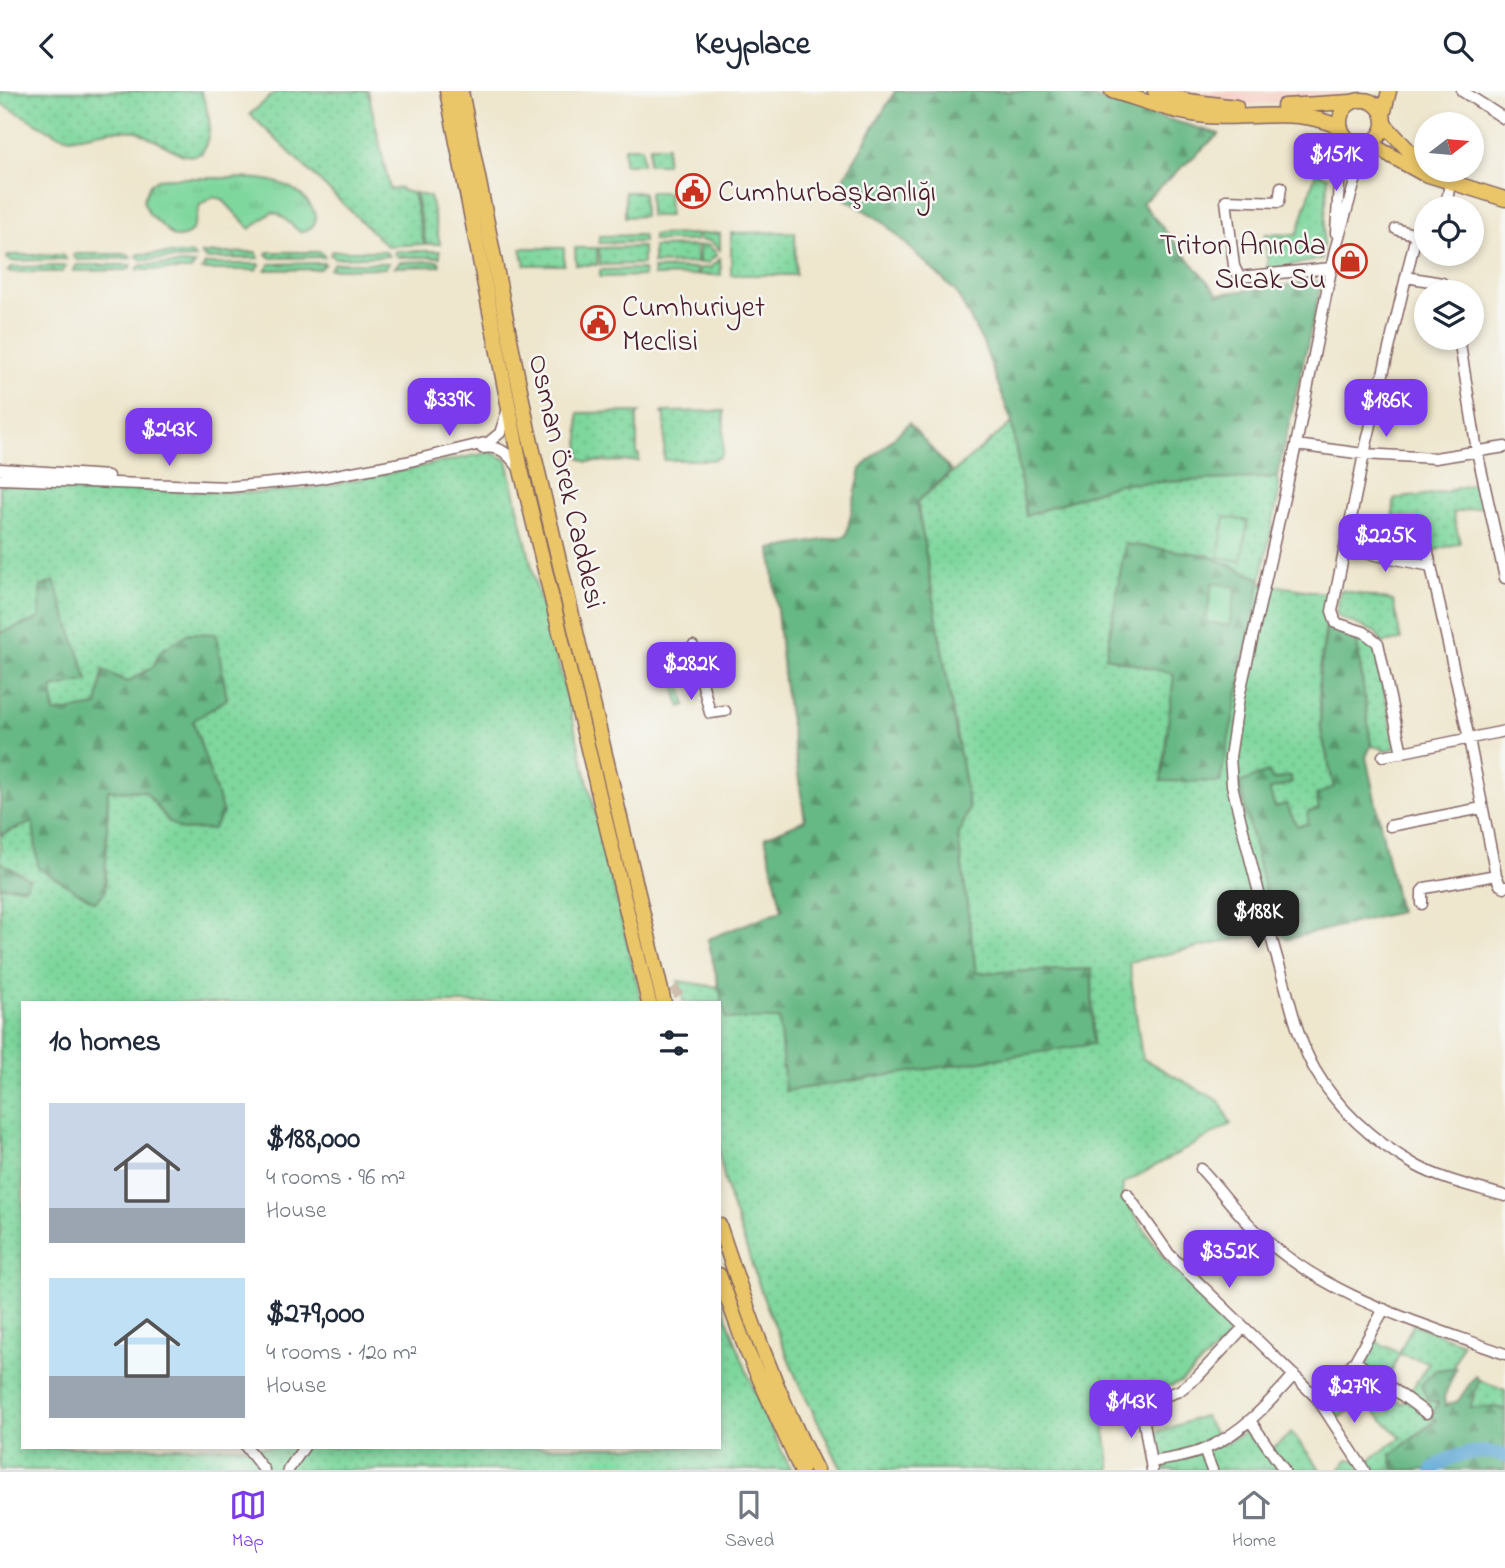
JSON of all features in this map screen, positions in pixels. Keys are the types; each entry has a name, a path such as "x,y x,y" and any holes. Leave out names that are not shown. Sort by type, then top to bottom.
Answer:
{"main road":[{"name":"Osman Örek Caddesi","path":"447,91 521,470 649,1001"},
{"name":"Osman Örek Caddesi","path":"461,91 528,430 664,1001"},
{"path":"1112,91 1182,112 1219,116 1296,114 1317,118 1342,130 1352,142 1367,143 1414,169"},
{"path":"1156,91 1221,107 1273,107 1357,98 1369,100 1380,109 1384,119 1414,154"},
{"path":"1367,143 1379,136 1389,91"},
{"path":"1342,130 1341,113 1357,98"},
{"path":"1450,182 1505,199"},
{"path":"721,1231 774,1381 816,1470"},
{"path":"721,1280 746,1349 801,1470"}],"street":[{"path":"1462,91 1505,119"},
{"path":"1335,250 1342,130"},
{"path":"1367,143 1335,250 1296,445 1239,697 1230,757 1233,792 1274,949 1307,1053 1327,1087 1351,1117 1388,1148 1417,1166 1505,1196"},
{"path":"1448,196 1450,182"},
{"path":"1281,187 1279,202 1226,200 1234,266 1239,277 1331,268"},
{"path":"1396,229 1414,235"},
{"path":"1402,753 1378,643 1370,635 1345,628 1334,620 1332,611 1364,454 1406,277 1414,256"},
{"path":"1406,277 1424,280"},
{"path":"1461,350 1477,451 1505,578"},
{"path":"413,460 489,442 500,433 508,409"},
{"path":"1296,445 1364,454 1435,458 1505,447"},
{"path":"0,479 229,487 315,479 491,447 503,450 521,470"},
{"path":"0,469 257,485"},
{"path":"1423,530 1496,875 1498,882 1505,887"},
{"path":"1346,549 1431,566"},
{"path":"693,646 710,713 725,711"},
{"path":"1384,756 1505,731"},
{"path":"1390,826 1482,808"},
{"path":"1422,904 1422,891 1425,888 1496,875"},
{"path":"1201,1168 1254,1229 1330,1286 1505,1354"},
{"path":"1128,1195 1170,1255 1317,1398 1364,1470"},
{"path":"1317,1398 1355,1361 1384,1309"},
{"path":"1244,1327 1198,1376 1179,1391 1141,1404 1151,1466 1204,1450 1251,1422 1294,1375"},
{"path":"1355,1361 1426,1413"},
{"path":"1251,1422 1284,1470"},
{"path":"248,1449 264,1470"},
{"path":"288,1470 303,1449"},
{"path":"1204,1450 1212,1470"}],"shaded area":[{"path":"1169,91 1354,91 1336,97 1243,106"}],"green space":[{"path":"0,91 201,91 208,115 208,136 202,153 194,156 183,155 137,131 113,130 70,138 56,134 0,103"},
{"path":"277,91 368,91 390,190 400,188 413,193 424,244 387,246 250,114"},
{"path":"895,91 1071,91 1219,134 1142,203 1218,294 1322,281 1277,477 1117,484 1026,516 1012,423 983,343 956,292 882,221 835,193"},
{"path":"650,146 667,146 666,164 648,164"},
{"path":"624,147 642,147 643,164 624,164"},
{"path":"1316,172 1328,177 1322,259 1268,270 1265,234 1297,235"},
{"path":"158,179 253,179 278,183 289,187 308,203 316,215 315,222 300,232 279,214 272,212 250,229 222,199 213,197 200,205 191,232 174,237 149,214 143,201 150,184"},
{"path":"625,192 643,192 644,216 625,217"},
{"path":"649,192 668,192 669,216 650,216"},
{"path":"415,193 430,197 440,244 426,244"},
{"path":"795,232 796,275 731,275 731,233"},
{"path":"720,233 720,250 710,241 699,240 698,234"},
{"path":"696,234 696,241 653,241 653,235"},
{"path":"643,235 643,242 599,243 599,236"},
{"path":"708,245 717,254 708,263 699,263 699,246"},
{"path":"696,246 697,263 653,264 653,247"},
{"path":"643,247 643,264 600,265 599,248"},
{"path":"521,248 564,248 564,265 525,265"},
{"path":"575,248 597,248 597,265 576,265"},
{"path":"332,251 385,251 389,256 335,258 330,254"},
{"path":"440,251 440,257 398,257 394,253"},
{"path":"256,252 259,258 206,259 201,254"},
{"path":"321,252 325,257 271,258 266,254"},
{"path":"127,254 131,258 77,260 73,256"},
{"path":"192,254 196,258 142,260 137,256"},
{"path":"9,255 62,255 66,259 11,261 7,258"},
{"path":"720,258 721,275 699,275 699,268 710,268"},
{"path":"439,261 440,266 395,267 400,262"},
{"path":"334,263 389,263 385,268 330,269"},
{"path":"195,264 191,270 137,270 141,265"},
{"path":"205,264 260,265 256,270 202,270"},
{"path":"270,264 325,264 320,269 266,270"},
{"path":"77,265 131,266 127,270 73,271"},
{"path":"66,266 62,272 8,272 12,267"},
{"path":"696,268 697,275 654,276 653,269"},
{"path":"643,269 644,276 600,277 600,270"},
{"path":"724,411 723,452 720,457 712,460 664,460 665,415 662,412"},
{"path":"640,412 637,415 639,461 587,462 580,458 578,413"},
{"path":"909,423 951,471 917,502 969,809 958,836 976,973 1092,969 1093,1044 785,1091 779,1019 726,1019 708,939 782,910 765,837 805,820 784,682 771,549 846,536 861,469"},
{"path":"1012,423 1026,516 1117,484 1277,477 1279,492 1261,579 1207,555 1106,657 1174,674 1260,583 1330,594 1319,677 1321,730 1334,788 1308,824 1297,827 1275,807 1269,790 1273,780 1239,783 1275,931 1129,962 1142,1058 1219,1101 1231,1124 1123,1184 1122,1196 1166,1262 1237,1330 1181,1382 1102,1412 1111,1470 842,1470 799,1384 763,1297 728,1194 721,1164 721,1001 683,1001 678,981 1092,1043 1091,969 976,973 958,836 969,809 917,502"},
{"path":"491,452 507,460 642,1001 21,1001 21,1449 721,1449 721,1300 752,1384 791,1470 0,1470 0,886 25,887 29,879 0,862 0,835 33,822 105,892 108,790 145,791 169,822 213,828 222,813 193,721 162,650 153,667 127,682 97,706 54,714 52,688 88,679 41,587 39,619 0,633 0,485 261,493 322,487"},
{"path":"1476,483 1483,506 1453,513 1460,543 1432,551 1425,524 1393,520 1394,499 1441,493"},
{"path":"1225,517 1248,521 1241,561 1218,557"},
{"path":"1125,544 1207,555 1261,579 1220,782 1161,781 1174,674 1106,657"},
{"path":"54,581 88,680 52,688 54,713 97,706 103,670 127,682 153,667 162,650 189,633 216,634 227,699 193,721 223,813 213,829 182,830 169,822 145,791 108,790 105,892 95,902 38,868 33,822 0,835 0,633 39,619 41,587"},
{"path":"1212,583 1236,587 1229,626 1206,622"},
{"path":"1341,590 1393,601 1401,640 1383,643 1375,632 1339,617 1336,612"},
{"path":"1327,625 1356,635 1371,745 1366,757 1399,912 1288,939 1275,931 1239,783 1268,772 1273,780 1290,776 1292,783 1269,790 1275,807 1286,804 1297,826 1308,824 1308,812 1319,809 1316,795 1334,787 1321,730 1319,677"},
{"path":"1356,635 1369,639 1377,649 1395,748 1383,751 1382,748 1371,746"},
{"path":"672,654 686,705 682,707 667,656"},
{"path":"0,862 29,879 26,887 0,886"},
{"path":"1413,1324 1462,1343 1453,1368 1436,1370 1437,1419 1391,1455 1394,1470 1339,1470 1348,1459 1367,1462 1401,1437 1363,1401 1337,1419 1326,1401 1355,1369 1375,1341 1399,1353","holes":["1399,1354 1429,1362 1403,1404 1384,1391"]},
{"path":"1456,1368 1444,1398 1445,1406 1458,1401 1475,1376 1479,1380 1470,1408 1497,1407 1505,1410 1505,1470 1394,1470 1391,1455 1437,1420 1432,1418 1438,1402 1428,1401 1421,1385 1436,1370"},
{"path":"1479,1380 1505,1390 1505,1410 1497,1407 1469,1409"},
{"path":"1204,1416 1222,1445 1250,1429 1265,1454 1292,1433 1320,1469 1158,1470 1152,1434"}],"waterway":[{"path":"1433,1470 1457,1456 1477,1452 1505,1456"}],"tunnel":[{"path":"663,1001 681,988"}],"place":[{"name":"Cumhurbaşkanlığı","path":"693,191"},
{"name":"Triton Anında Sıcak Su","path":"1350,261"},
{"name":"Cumhuriyet Meclisi","path":"598,323"}]}
